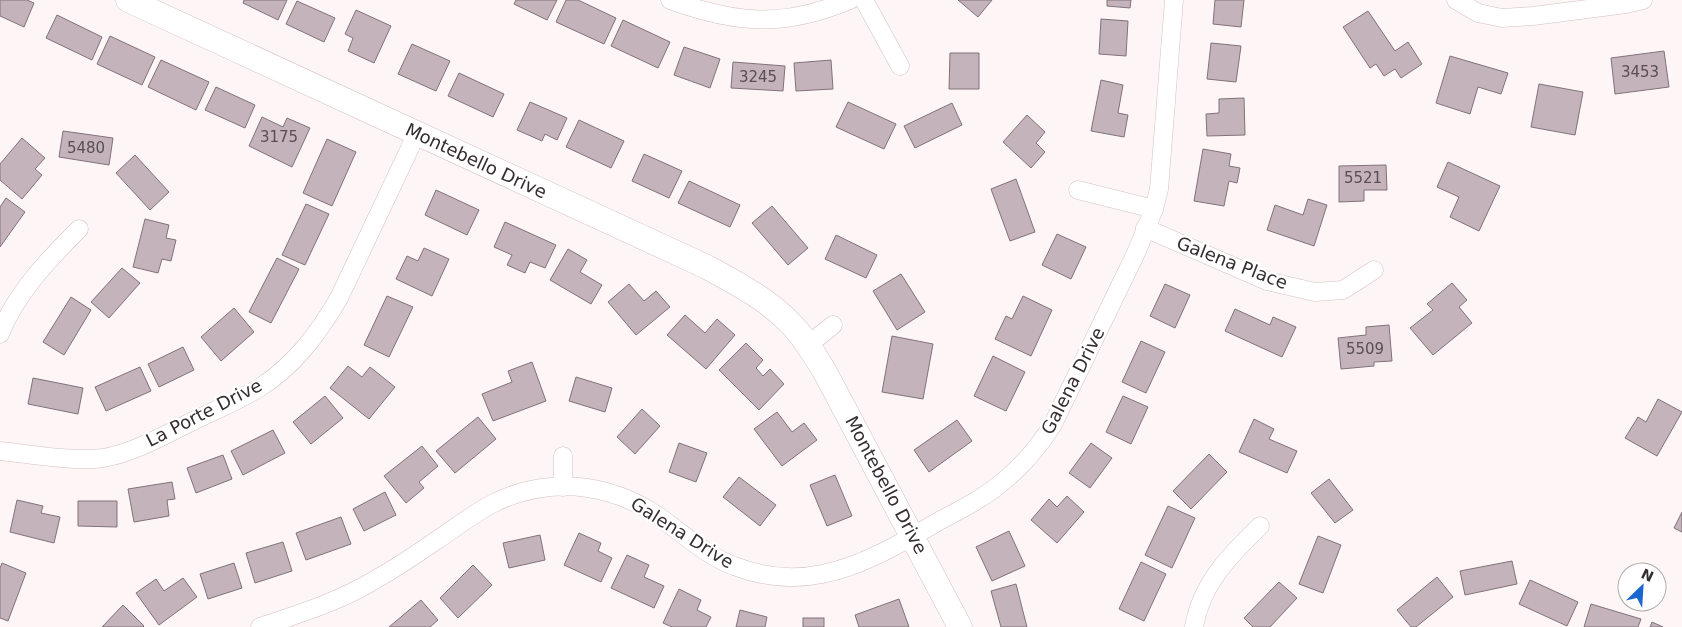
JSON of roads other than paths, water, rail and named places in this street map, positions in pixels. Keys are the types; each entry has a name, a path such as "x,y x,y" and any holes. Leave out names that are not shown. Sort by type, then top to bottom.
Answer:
{"street":[{"name":"Montebello Drive","path":"128,0 708,267 754,293 776,309 808,345 826,374 914,536 960,627"},
{"path":"670,0 702,12 734,18 773,20 802,16 831,8 850,0"},
{"path":"864,0 900,66"},
{"name":"Galena Drive","path":"260,627 303,612 370,583 436,541 484,507 502,498 542,487 581,487 624,496 644,506 711,555 737,567 762,574 790,578 822,574 849,567 914,536 984,496 1022,465 1040,444 1053,424 1136,253 1154,208 1159,189 1174,0"},
{"path":"1456,0 1478,13 1502,18 1542,15 1643,0"},
{"name":"La Porte Drive","path":"0,451 76,458 102,458 125,452 175,430 258,389 276,376 309,344 328,318 357,263 417,134"},
{"path":"1078,190 1154,208"},
{"name":"Galena Place","path":"1145,228 1267,280 1315,292 1343,290 1374,270"},
{"path":"0,334 14,306 31,282 54,254 79,229"},
{"path":"808,345 834,325"},
{"path":"563,456 563,487"},
{"path":"1194,627 1202,597 1214,574 1260,526"}]}
